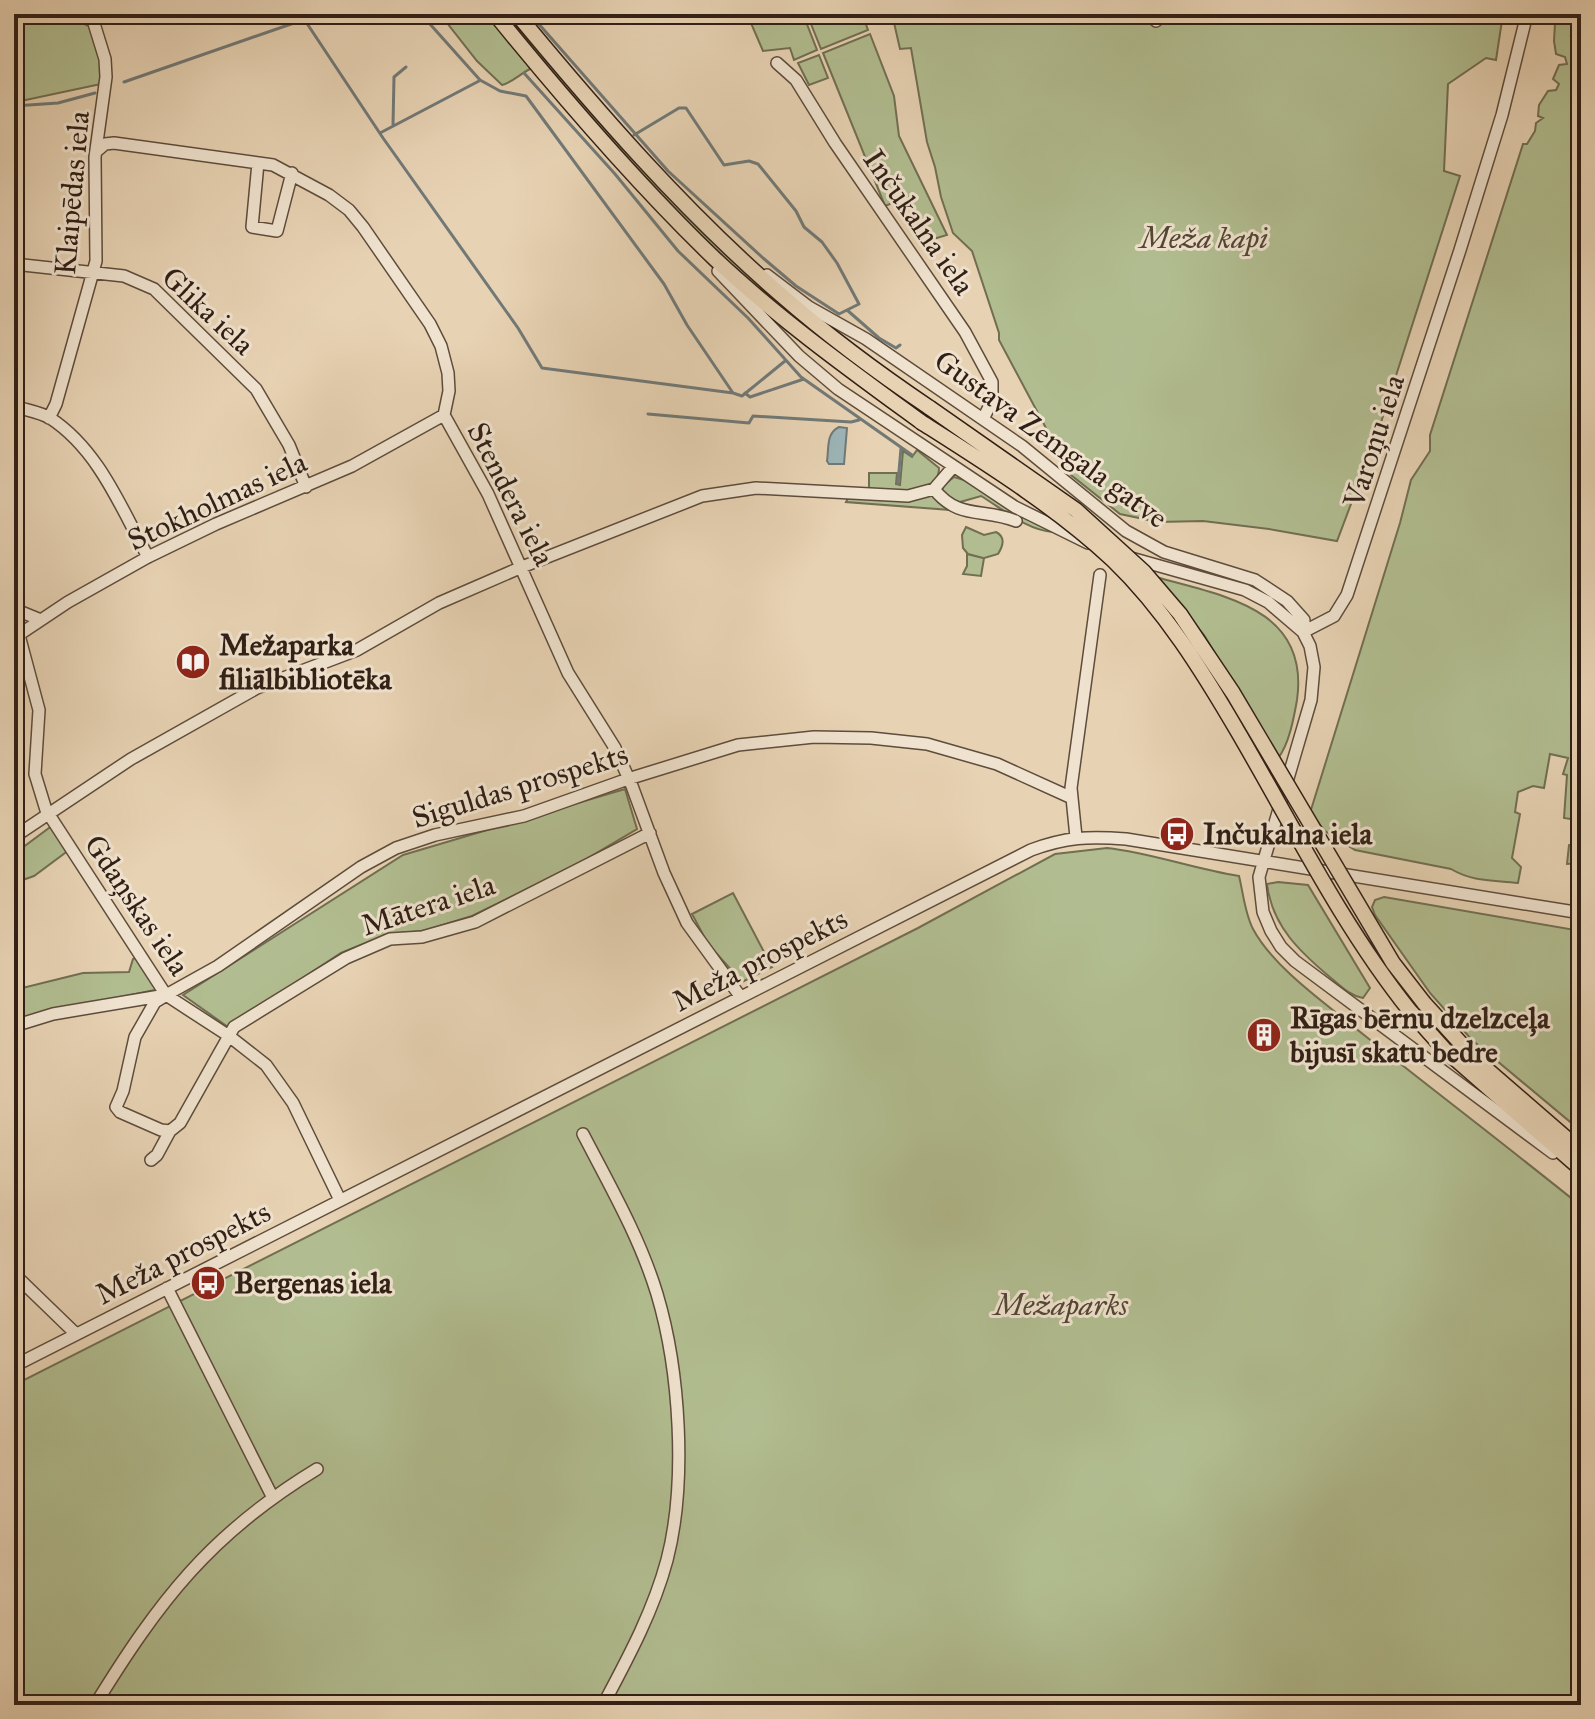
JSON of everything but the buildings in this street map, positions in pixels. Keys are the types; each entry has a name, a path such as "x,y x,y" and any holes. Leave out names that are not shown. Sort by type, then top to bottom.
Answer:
{"main road":[{"name":"Gustava Zemgala gatve","path":"495,14 666,209 716,259 786,321 921,422 1066,521 1114,561 1207,679 1361,943 1410,1011 1444,1049 1581,1169"},
{"name":"Gustava Zemgala gatve","path":"517,14 657,173 727,244 823,330 1076,510 1144,572 1180,614 1233,693 1377,938 1424,1003 1476,1060 1581,1151"}],"street":[{"name":"Varoņu iela","path":"1303,632 1332,618 1347,595 1456,264 1502,115 1527,14"},
{"name":"Klaipēdas iela","path":"49,418 56,404 96,261 95,157 106,77 105,59 90,15"},
{"name":"Inčukalna iela","path":"777,63 796,80 835,143 965,332 992,382 992,401 983,419"},
{"name":"Stendera iela","path":"98,150 105,144 114,143 273,165 292,173 349,210 430,324 441,346 449,391 444,415 488,494 564,665 615,748 687,923 740,996"},
{"path":"258,163 252,227 277,231 292,173"},
{"name":"Gustava Zemgala gatve","path":"666,209 677,230 755,307 799,356 838,389 953,467 1015,507 1071,535 1127,557 1245,590 1277,608 1303,632"},
{"name":"Gustava Zemgala gatve","path":"727,244 809,307 866,339 1049,466 1126,531 1164,552 1241,575 1268,587 1302,617 1303,632"},
{"name":"Glika iela","path":"14,264 135,279 154,289 256,389 289,445 306,487"},
{"path":"14,406 49,418 99,466 148,557"},
{"name":"Stokholmas iela","path":"16,633 148,557 216,524 352,466 444,415"},
{"path":"14,837 131,759 257,688 357,650 439,603 522,567 702,496 756,488 908,496 934,489 953,467"},
{"path":"934,489 955,508 1016,521"},
{"path":"1071,535 1088,524 1091,513 1089,500"},
{"path":"1076,837 1072,798 1087,655 1100,575"},
{"path":"14,609 41,620"},
{"path":"1303,632 1310,646 1314,667 1311,700 1259,877 1260,896 1271,931 1281,947 1348,1001 1508,1118 1581,1176"},
{"name":"Gdaņskas iela","path":"16,633 39,710 35,774 41,799 49,814 166,995 229,1036 266,1065 293,1103 340,1200"},
{"name":"Siguldas prospekts","path":"14,1026 53,1014 166,995 218,966 361,867 396,848 435,835 524,816 628,779 748,743 814,737 871,738 927,744 997,764 1072,798"},
{"name":"Mātera iela","path":"229,1036 234,1027 346,958 390,939 422,937 475,922 650,833"},
{"name":"Meža prospekts","path":"14,1366 1031,850 1076,837 1126,839 1581,913"},
{"path":"166,995 155,1002 135,1037 123,1091 116,1107 120,1112 170,1131"},
{"path":"151,1160 170,1131 180,1123 229,1036"},
{"path":"583,1134 641,1251 657,1296 671,1370 679,1450 673,1532 667,1559 648,1615 603,1705"},
{"path":"14,1274 76,1334"},
{"path":"167,1288 273,1498"},
{"path":"95,1705 129,1648 172,1590 218,1541 273,1498 317,1469"}],"green space":[{"path":"14,14 70,14 74,20 89,26 100,58 101,84 14,100"},
{"path":"440,14 487,14 532,68 502,85 477,61"},
{"path":"502,14 510,14 622,145 920,409 917,412 815,336 717,253 633,167"},
{"path":"747,14 803,14 817,50 794,60 790,48 763,51"},
{"path":"807,14 862,14 868,30 821,49"},
{"name":"Meža kapi","path":"892,14 1503,14 1496,60 1486,58 1448,84 1444,171 1460,176 1376,438 1337,541 1269,529 1203,521 1158,522 1120,514 1071,475 999,340 972,251 953,233 927,142 911,48 900,49"},
{"path":"1568,19 1573,28 1571,35 1577,33 1581,41 1574,43 1573,47 1581,47 1581,868 1580,863 1567,864 1569,845 1575,844 1577,820 1564,818 1567,775 1563,774 1568,758 1550,754 1544,788 1533,786 1518,792 1515,812 1520,814 1512,858 1521,867 1518,883 1475,878 1451,869 1355,850 1325,831 1310,813 1411,480 1430,451 1430,435 1523,144 1527,144 1536,123 1543,118 1538,116 1539,105 1548,91 1556,90 1559,84 1553,79 1559,65 1567,64 1565,57 1556,54 1554,41 1555,23"},
{"path":"870,34 894,96 899,136 947,235 927,241 908,197 885,206 823,53"},
{"path":"819,55 828,78 809,85 798,63"},
{"path":"917,450 939,468 937,478 931,485 900,492 869,490 869,473 897,473 896,484 900,485 903,451 912,457"},
{"path":"954,477 1053,532 1025,523 981,496 953,504 942,490"},
{"path":"931,495 950,510 846,502 848,498"},
{"path":"966,527 984,535 996,532 1002,539 998,554 984,558 981,576 963,574 967,554 983,558 968,554 963,548 962,535"},
{"path":"1156,577 1208,591 1256,611 1276,626 1290,645 1297,669 1297,700 1288,738 1278,758 1204,635"},
{"path":"625,789 637,829 576,865 472,916 423,931 388,934 341,953 228,1027 183,995 403,855"},
{"path":"53,825 69,850 34,876 14,883 14,854"},
{"name":"Mežaparks","path":"1107,848 1239,876 1253,929 1287,971 1581,1206 1581,1705 14,1705 14,1385 918,928 1055,854"},
{"path":"1267,884 1308,885 1370,988 1363,998 1342,987 1289,937 1275,913"},
{"path":"733,893 772,967 742,982 708,944 692,914"},
{"path":"1384,897 1581,931 1581,1131 1472,1040 1430,993 1375,915 1372,907 1375,900"},
{"path":"139,956 156,985 155,990 14,1019 14,990 83,973 129,972 133,959"}],"water":[{"path":"839,427 847,428 844,464 829,464 830,437"}],"waterway":[{"path":"124,82 320,14"},
{"path":"421,14 480,80 500,91 526,96 664,284 687,325 733,393 742,396 785,361"},
{"path":"530,14 668,171 763,258 796,286 839,314 859,304 822,242 804,227 796,211 758,164 749,161 724,165 686,108 679,108 634,135"},
{"path":"304,19 383,138 518,328 542,368 733,393"},
{"path":"393,125 394,77 406,67"},
{"path":"524,73 615,174 678,251 748,318 801,377 912,455"},
{"path":"380,133 479,81"},
{"path":"14,106 58,103 95,93"},
{"path":"847,310 879,338 896,348 900,345"},
{"path":"745,393 750,397 804,379"},
{"path":"648,414 749,423 753,416 859,420"},
{"path":"898,483 901,448"}],"place":[{"name":"Mežaparka filiālbibliotēka","path":"193,662"},
{"name":"Inčukalna iela","path":"1177,834"},
{"name":"Rīgas bērnu dzelzceļa bijusī skatu bedre","path":"1264,1035"},
{"name":"Bergenas iela","path":"208,1283"}]}
